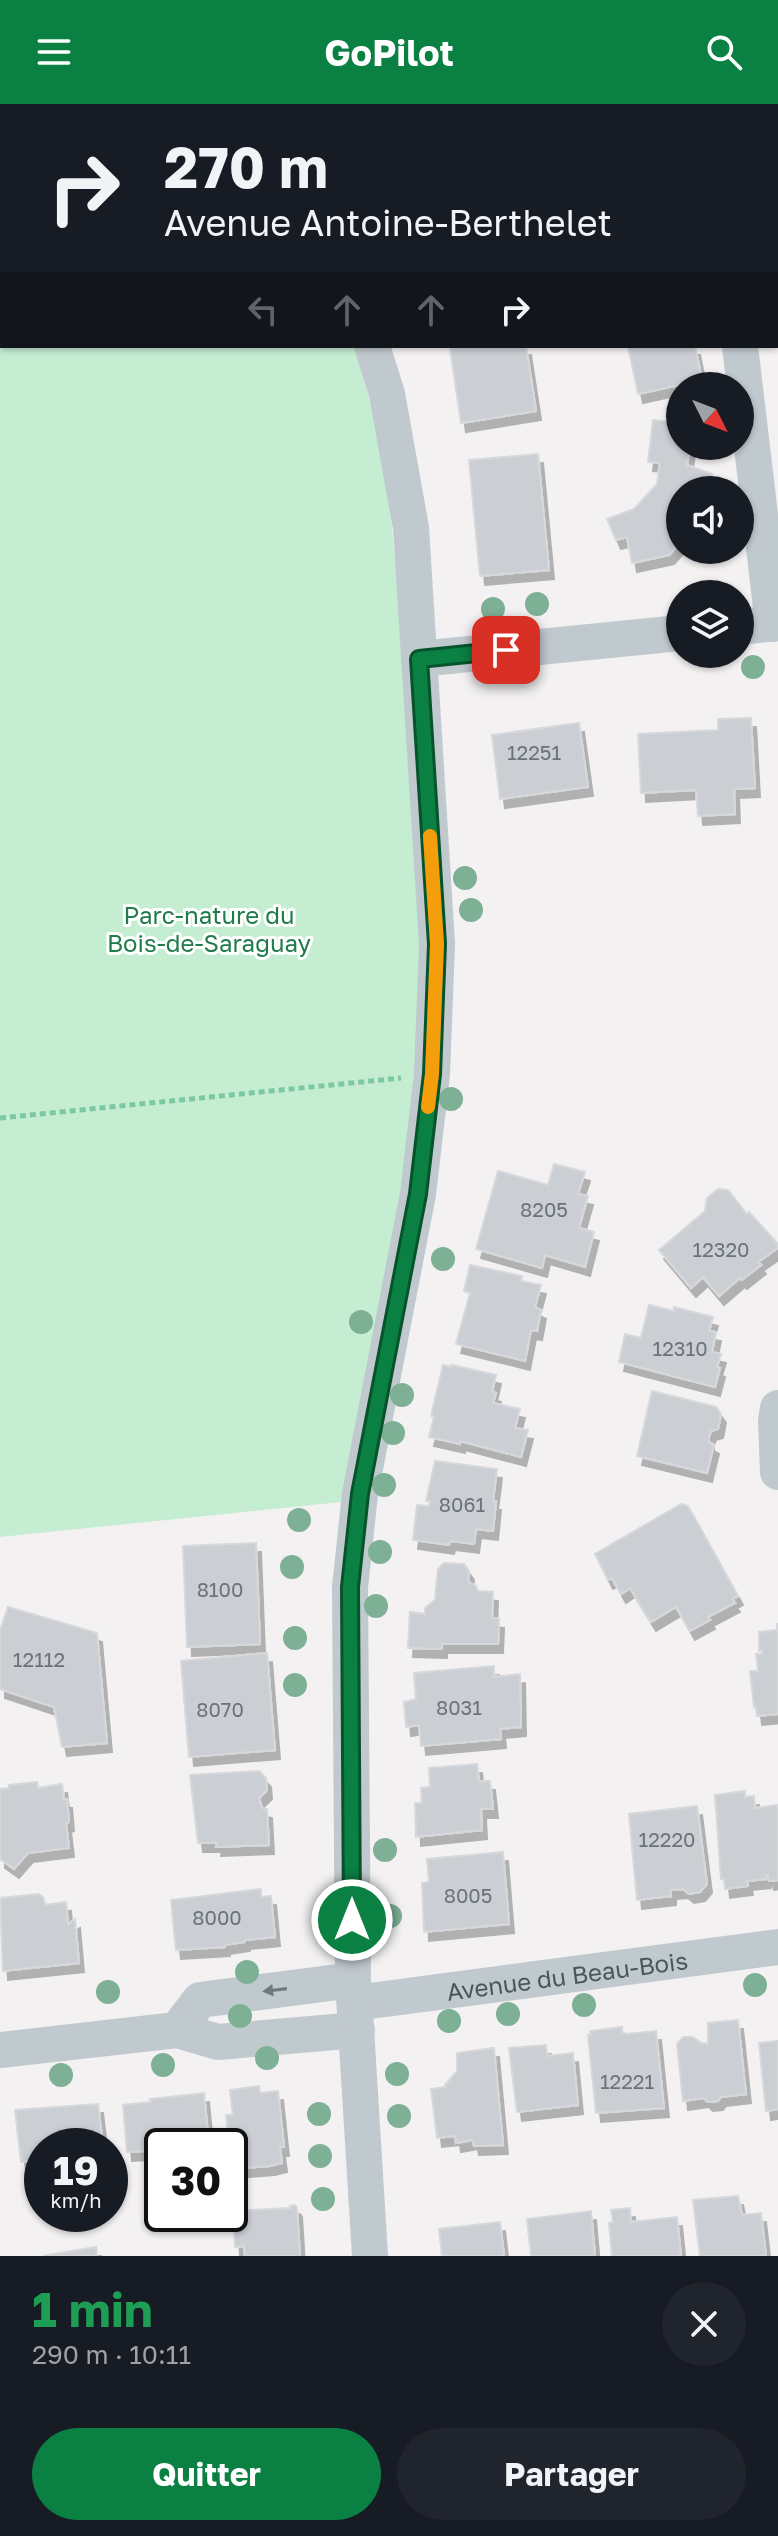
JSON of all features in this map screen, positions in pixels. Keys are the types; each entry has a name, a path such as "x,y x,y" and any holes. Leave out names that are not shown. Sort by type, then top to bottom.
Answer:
{"street":[{"path":"370,2256 355,2005 350,1587 360,1494 418,1194 432,1074 437,944 411,528 387,394 373,348"},
{"path":"740,348 764,624"},
{"path":"419,659 666,634"},
{"path":"778,1408 778,1472"},
{"name":"Avenue du Beau-Bois","path":"0,2050 177,2030 218,2042 355,2005 778,1947"},
{"name":"Avenue du Beau-Bois","path":"177,2030 200,2000 355,2005"}],"path":[{"path":"0,1118 432,1074"}],"green space":[{"name":"Parc-nature du Bois-de-Saraguay","path":"0,348 356,348 386,463 421,847 421,969 414,1122 341,1502 0,1537"}],"building":[{"path":"450,348 526,348 536,411 461,423"},
{"path":"628,348 695,348 700,372 666,372 666,388 638,394"},
{"path":"653,420 666,421 666,460 688,460 687,465 712,476 666,476 666,556 632,563 627,537 616,540 607,519 634,509 657,484 660,463 648,462"},
{"path":"538,454 549,570 480,576 469,460"},
{"path":"751,718 755,788 734,789 735,814 698,816 696,790 641,793 638,734 718,730 718,719"},
{"path":"579,723 588,787 500,799 492,735"},
{"path":"554,1164 585,1172 578,1194 588,1196 579,1228 594,1232 585,1267 545,1255 542,1268 476,1249 498,1171 548,1185"},
{"path":"718,1189 728,1190 778,1244 778,1248 758,1262 761,1265 719,1296 703,1277 691,1288 659,1250 705,1211 707,1198"},
{"path":"470,1265 522,1276 521,1281 541,1285 535,1307 541,1310 537,1331 531,1330 525,1361 456,1344 470,1293 464,1291"},
{"path":"649,1305 674,1311 674,1307 713,1317 709,1331 716,1332 712,1352 721,1354 715,1387 619,1362 625,1334 641,1338"},
{"path":"443,1365 496,1375 493,1403 520,1409 515,1428 528,1430 521,1457 460,1441 460,1444 429,1437"},
{"path":"652,1391 716,1407 721,1414 718,1429 711,1431 709,1437 709,1442 714,1445 707,1473 637,1456"},
{"path":"435,1461 497,1469 493,1531 476,1529 474,1544 450,1541 449,1545 413,1540 417,1505 429,1506 430,1501 426,1501"},
{"path":"681,1504 688,1506 738,1596 732,1599 735,1603 690,1631 676,1607 651,1622 630,1588 621,1594 612,1578 608,1580 595,1554"},
{"path":"256,1543 260,1644 187,1647 183,1546"},
{"path":"444,1563 464,1564 469,1571 468,1582 478,1591 493,1592 492,1618 499,1619 498,1644 442,1644 442,1649 408,1648 410,1612 425,1614 425,1608 435,1600 438,1569"},
{"path":"8,1607 97,1633 107,1743 62,1747 54,1707 0,1689 0,1631"},
{"path":"777,1624 778,1714 757,1716 750,1671 758,1671 756,1654 762,1654 762,1650 759,1651 759,1632 777,1630"},
{"path":"267,1653 275,1750 189,1757 181,1661"},
{"path":"494,1666 494,1677 520,1674 521,1727 500,1729 501,1739 421,1746 419,1725 406,1727 404,1702 416,1699 414,1673"},
{"path":"477,1764 479,1781 490,1781 493,1809 481,1809 482,1830 416,1837 415,1803 422,1803 421,1788 430,1787 429,1768"},
{"path":"259,1771 266,1778 267,1790 259,1798 262,1808 267,1809 269,1845 216,1847 217,1843 198,1843 190,1775"},
{"path":"37,1782 38,1788 62,1784 64,1799 67,1799 69,1848 28,1853 14,1869 0,1859 0,1789"},
{"path":"745,1791 745,1797 754,1796 755,1808 778,1805 778,1880 769,1881 766,1875 766,1879 747,1881 748,1886 725,1889 724,1879 721,1879 715,1795"},
{"path":"697,1806 707,1884 700,1892 689,1894 683,1889 671,1890 671,1896 637,1900 629,1814"},
{"path":"503,1852 509,1924 424,1932 422,1883 429,1882 427,1859"},
{"path":"261,1889 261,1897 271,1896 275,1937 245,1940 225,1947 176,1950 171,1900"},
{"path":"39,1894 45,1905 66,1902 68,1924 75,1919 79,1963 3,1971 0,1898"},
{"path":"738,2020 746,2094 721,2097 718,2101 708,2102 704,2098 683,2101 677,2044 683,2037 693,2037 708,2044 708,2023"},
{"path":"622,2027 622,2032 626,2034 656,2031 664,2108 596,2113 588,2035 591,2035 590,2031"},
{"path":"778,2041 778,2109 766,2111 759,2043"},
{"path":"546,2045 547,2056 573,2053 578,2105 517,2112 509,2048"},
{"path":"494,2048 503,2145 474,2146 473,2140 456,2143 455,2136 437,2138 431,2089 446,2087 457,2071 457,2053"},
{"path":"259,2086 260,2093 278,2091 284,2147 280,2147 282,2163 248,2168 248,2128 227,2128 226,2115 233,2115 230,2090"},
{"path":"204,2093 207,2128 144,2128 144,2151 128,2152 128,2128 125,2128 123,2105 151,2102 150,2099"},
{"path":"98,2104 101,2128 24,2128 24,2162 21,2162 15,2110"},
{"path":"738,2196 742,2215 761,2213 766,2256 700,2256 693,2200"},
{"path":"297,2208 300,2256 245,2256 244,2246 235,2247 234,2232 248,2232 248,2210"},
{"path":"630,2208 631,2222 677,2217 681,2256 612,2256 611,2210"},
{"path":"591,2211 595,2256 531,2256 527,2219"},
{"path":"500,2222 504,2256 442,2256 439,2229"},
{"path":"96,2247 97,2256 43,2256"}],"slow traffic":[{"path":"428,1107 437,944 430,836"}],"route":[{"path":"352,1920 350,1587 360,1494 418,1194 432,1074 437,944 419,659 506,650"}]}
